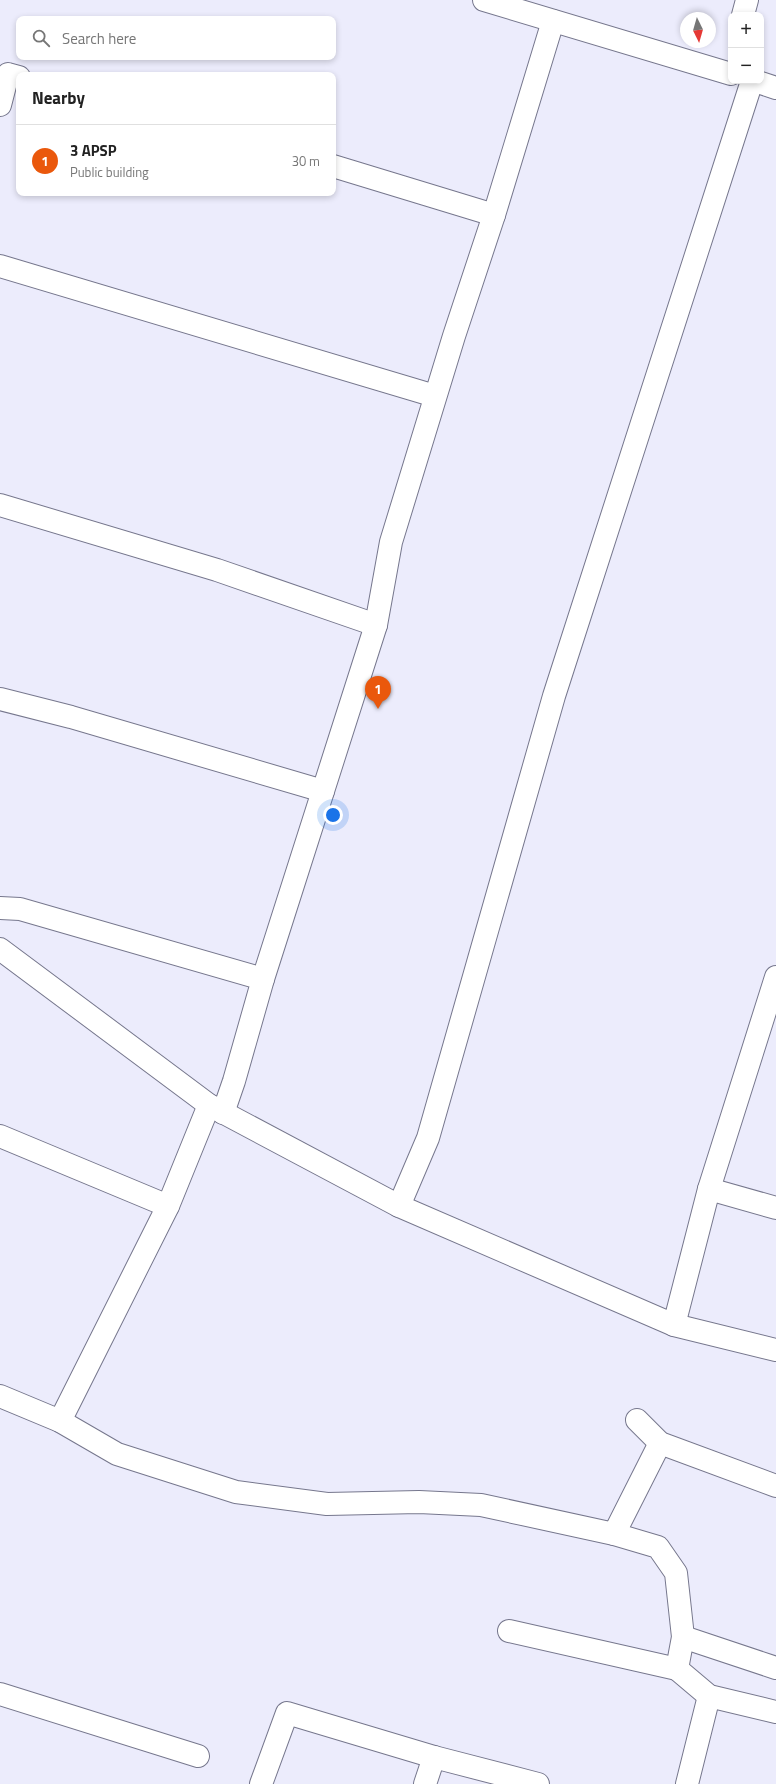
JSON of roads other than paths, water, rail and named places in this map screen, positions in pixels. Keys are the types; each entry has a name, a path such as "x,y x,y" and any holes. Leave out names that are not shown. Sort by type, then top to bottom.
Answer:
{"street":[{"path":"484,0 728,67"},
{"path":"744,12 747,0"},
{"path":"60,1421 216,1109 234,1082 263,979 376,625 391,542 435,396 494,215 553,20"},
{"path":"0,105 9,74"},
{"path":"398,1206 428,1138 554,696 753,84"},
{"path":"763,84 776,88"},
{"path":"336,167 494,215"},
{"path":"0,266 435,396"},
{"path":"0,505 217,570 376,625"},
{"path":"0,698 323,791"},
{"path":"0,908 20,909 263,979"},
{"path":"0,949 216,1109 398,1206 674,1325 776,1350"},
{"path":"674,1325 709,1189 776,977"},
{"path":"0,1136 168,1206"},
{"path":"709,1189 776,1208"},
{"path":"0,1396 60,1421 117,1454 236,1492 327,1504 419,1502 481,1505 614,1534 658,1547 676,1573 683,1637 677,1669"},
{"path":"637,1420 660,1443 776,1486"},
{"path":"614,1534 660,1443"},
{"path":"509,1631 677,1669 709,1696 776,1712"},
{"path":"683,1637 776,1668"},
{"path":"0,1694 198,1756"},
{"path":"687,1784 709,1696"},
{"path":"261,1784 287,1713 434,1757 538,1784"},
{"path":"425,1784 434,1757"}],"place":[{"name":"3 APSP","path":"378,709"}]}
